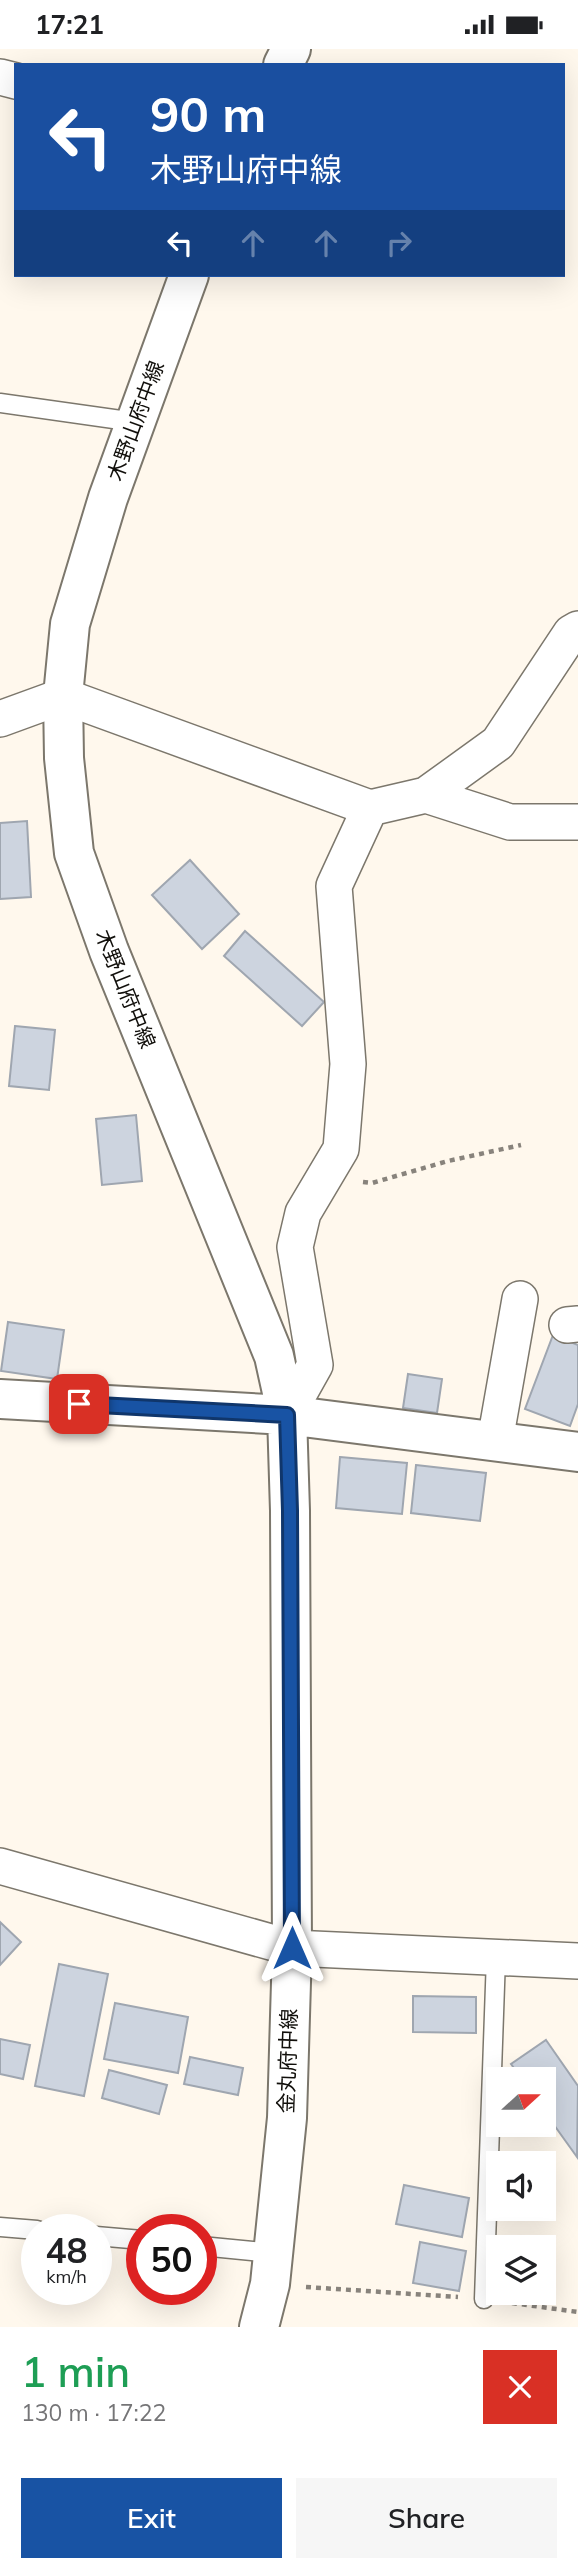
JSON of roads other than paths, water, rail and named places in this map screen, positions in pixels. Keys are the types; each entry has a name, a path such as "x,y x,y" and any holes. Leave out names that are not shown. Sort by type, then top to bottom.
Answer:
{"main road":[{"name":"木野山府中線","path":"188,277 108,498 69,624 63,696 64,758 74,853 109,951 274,1356 287,1415"},
{"path":"0,1399 287,1415 578,1452"},
{"name":"金丸府中線","path":"259,2327 272,2269 287,2118 292,1948 287,1415"}],"street":[{"path":"0,719 63,696 370,808 426,795 498,743 571,633 578,629"},
{"path":"426,795 509,822 578,822"},
{"path":"287,1415 316,1366 295,1247 303,1213 341,1149 348,1064 334,886 370,808"},
{"path":"495,1441 520,1299"},
{"path":"0,1865 292,1948 578,1961"}],"lane":[{"path":"0,403 135,422"},
{"path":"484,2299 496,1957"},
{"path":"0,2227 21,2229"},
{"path":"217,2251 272,2269"}]}
